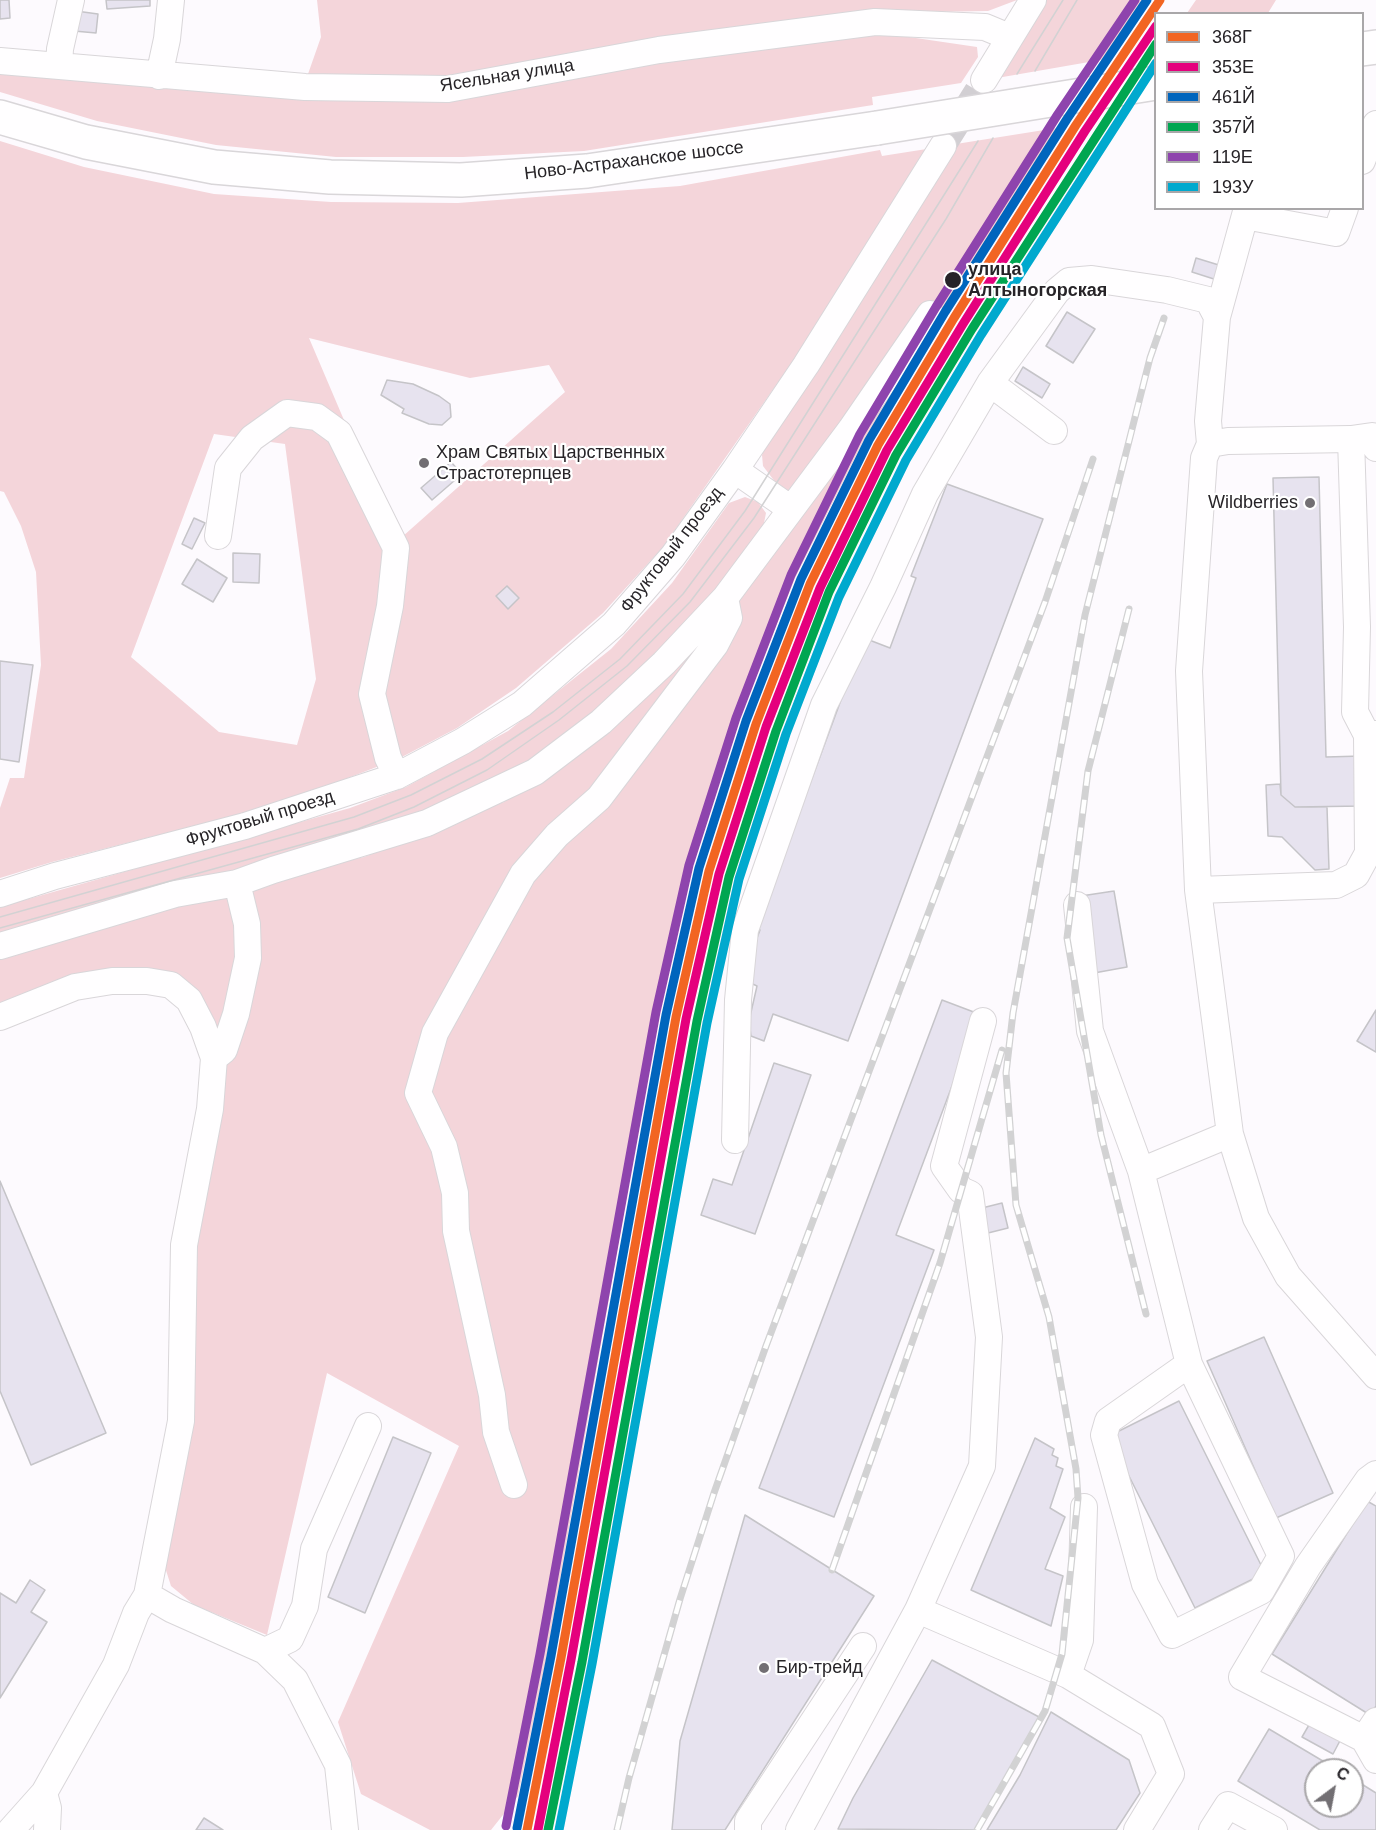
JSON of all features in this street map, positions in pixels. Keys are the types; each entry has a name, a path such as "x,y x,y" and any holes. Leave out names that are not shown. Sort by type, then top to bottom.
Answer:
{"main road":[{"name":"Ново-Астраханское шоссе","path":"0,117 86,142 214,167 330,177 461,180 586,171 877,128 1154,82"}],"street":[{"path":"59,66 60,49 71,0"},
{"path":"159,76 167,39 171,0"},
{"path":"984,80 1033,0"},
{"name":"Ясельная улица","path":"0,61 305,87 448,89 871,11 985,27 1009,37"},
{"path":"1364,156 1376,124"},
{"name":"Фруктовый проезд","path":"0,894 55,876 245,826 397,777 463,741 522,704 614,624 673,556 806,365 943,146"},
{"path":"1344,210 1336,233 1246,212 1217,317 1208,421 1210,444 1204,458 1189,671 1198,890 1230,1134 1256,1218 1288,1276 1376,1376"},
{"path":"735,1140 738,1000 745,930 824,705 883,586 925,494 990,383 1032,322 1057,291 1069,281 1092,279 1167,290 1209,300 1217,317"},
{"path":"0,946 175,894 237,884 273,870 427,823 536,772 601,722 664,663 725,598 851,429 930,314"},
{"path":"990,383 1054,431"},
{"path":"218,536 228,468 252,438 287,413 317,417 339,433 396,548 390,606 372,694 388,758 397,777"},
{"path":"1198,890 1336,885 1356,875 1368,853 1371,735 1355,712 1367,626 1369,438 1228,441 1210,444"},
{"path":"735,470 791,509"},
{"path":"514,1485 496,1432 492,1395 456,1231 455,1193 444,1147 418,1094 435,1033 523,874 557,835 599,798 715,645 729,618 725,598"},
{"path":"214,1058 224,1050 236,1014 248,958 247,924 237,884"},
{"path":"1077,905 1090,1031 1141,1171 1190,1364 1281,1556 1261,1591 1172,1635 1145,1584 1104,1435 1108,1421 1190,1364"},
{"path":"0,1017 75,987 112,981 147,981 171,986 189,1000 214,1058 210,1108 184,1245 182,1421 147,1594 136,1613 116,1665 44,1793 11,1830"},
{"path":"799,1830 918,1610 982,1466 989,1337 970,1194 962,1190 944,1166 983,1021"},
{"path":"1141,1171 1230,1134"},
{"path":"265,1651 290,1639 305,1606 314,1549 368,1426"},
{"path":"1372,1740 1242,1677 1308,1566 1368,1480 1376,1474"},
{"path":"1068,1675 1080,1640 1084,1507"},
{"path":"147,1594 173,1610 265,1651 295,1680 338,1765 345,1830"},
{"path":"918,1610 1068,1675 1152,1726 1172,1774 1137,1830"},
{"path":"748,1830 748,1821 863,1646"},
{"path":"44,1793 48,1808 47,1830"},
{"path":"1212,1830 1228,1805 1274,1830"}],"shaded area":[{"path":"317,0 1017,0 988,11 867,13 657,39 444,76 308,74 321,37"},
{"path":"1047,0 1150,0 1112,58 997,78"},
{"path":"1196,0 1276,0 1269,12 1188,12"},
{"path":"875,32 977,47 978,57 961,83 872,97 873,105 584,151 463,157 336,157 216,145 97,121 0,92 0,68 303,95 661,60"},
{"path":"1063,127 865,438 795,578 738,722 690,869 658,1015 547,1655 518,1796 491,1830 430,1830 361,1794 338,1722 459,1446 327,1373 267,1635 194,1605 171,1586 163,1561 194,1243 222,1111 227,1064 214,1025 174,973 144,968 106,970 0,1006 0,953 281,875 364,857 504,802 544,776 765,563 782,491 763,466 762,455 765,446 956,144"},
{"path":"0,141 84,167 214,194 331,202 458,203 680,186 880,150 882,156 933,148 795,358 663,547 603,613 516,688 457,728 400,758 322,788 237,815 52,862 0,878 0,808 10,778 24,778 41,665 36,572 21,526 4,492 0,491","holes":["309,338 470,378 549,365 565,392 402,537 393,535","214,434 285,444 316,679 297,745 219,732 131,657"]},
{"path":"745,497 758,502 766,513 764,523 748,551 707,602 595,716 528,763 422,814 357,839 0,937 0,907 350,808 406,787 508,731 611,649 672,583 729,503"}],"building":[{"path":"0,0 9,0 10,18 0,19"},
{"path":"106,0 150,0 150,6 107,9"},
{"path":"76,11 98,14 96,33 74,31"},
{"path":"1196,258 1222,266 1217,280 1192,272"},
{"path":"1067,312 1095,329 1073,363 1046,346"},
{"path":"1023,367 1050,384 1042,398 1015,381"},
{"path":"387,380 413,384 439,396 450,404 451,417 442,425 429,424 402,413 404,409 381,395"},
{"path":"451,462 462,474 432,500 421,488"},
{"path":"1319,477 1326,757 1362,756 1363,806 1295,807 1281,795 1273,478"},
{"path":"947,484 1043,519 848,1041 773,1014 764,1041 751,1036 749,1021 757,986 742,979 760,930 756,929 864,638 890,648 916,578 911,576"},
{"path":"194,518 205,523 192,549 182,544"},
{"path":"233,553 260,554 259,583 233,582"},
{"path":"197,559 227,578 213,602 182,584"},
{"path":"507,586 519,598 508,609 496,596"},
{"path":"0,661 33,665 19,762 0,759"},
{"path":"1280,784 1281,795 1295,807 1327,807 1329,869 1315,870 1282,837 1268,836 1266,785"},
{"path":"1114,891 1127,967 1094,973 1081,896"},
{"path":"942,1000 979,1014 896,1235 934,1250 834,1517 759,1488"},
{"path":"1376,1010 1376,1052 1357,1041"},
{"path":"774,1063 811,1075 755,1234 701,1215 713,1179 732,1185"},
{"path":"0,1181 106,1433 31,1465 0,1391"},
{"path":"1002,1203 1008,1228 988,1233 982,1208"},
{"path":"1264,1337 1333,1493 1276,1518 1207,1361"},
{"path":"1179,1401 1265,1573 1195,1608 1109,1436"},
{"path":"393,1437 431,1453 365,1613 328,1597"},
{"path":"1035,1438 1054,1449 1052,1455 1058,1458 1056,1466 1063,1469 1050,1508 1065,1517 1045,1569 1063,1576 1051,1626 971,1590"},
{"path":"1367,1501 1376,1506 1376,1706 1370,1715 1272,1654"},
{"name":"Бир-трейд","path":"745,1515 874,1596 725,1830 672,1830 680,1741"},
{"path":"30,1580 45,1590 31,1612 47,1622 0,1698 0,1593 16,1603"},
{"path":"932,1660 1039,1717 975,1830 838,1829 853,1798"},
{"path":"1051,1712 1129,1760 1140,1793 1116,1830 987,1830 1020,1775"},
{"path":"1313,1718 1343,1735 1333,1754 1302,1737"},
{"path":"1269,1729 1318,1758 1304,1758 1304,1818 1364,1818 1364,1786 1376,1793 1376,1830 1320,1830 1238,1781"},
{"path":"204,1818 223,1830 196,1830"}],"tunnel":[{"path":"943,146 984,80"}],"tram line":[{"path":"1017,74 1063,0"},
{"path":"1035,71 1077,0"},
{"path":"0,928 358,829 414,807 487,770 559,720 627,666 690,602 754,518 946,219 993,138"},
{"path":"0,917 354,817 411,795 482,759 553,712 620,659 683,594 745,511 978,141"}],"railway":[{"path":"977,1830 1045,1711 1062,1654 1078,1498 1076,1469 1049,1317 1016,1205 1006,1073 1013,1013 1085,615 1150,358 1164,318"},
{"path":"617,1830 629,1778 680,1599 714,1493 766,1346 1045,602 1093,459"},
{"path":"1129,609 1088,771 1067,938 1101,1135 1146,1314"},
{"path":"832,1570 940,1263 1002,1050"}],"transit line":[{"name":"119Е","path":"506,1826 540,1654 656,1012 689,865 736,718 791,575 860,434 936,307 1058,114 1135,0"},
{"name":"461Й","path":"517,1828 551,1656 666,1015 699,868 746,721 801,579 869,440 945,312 1067,119 1147,0"},
{"name":"368Г","path":"527,1830 561,1658 676,1017 709,871 756,724 810,584 878,445 954,318 1076,125 1160,0"},
{"name":"353Е","path":"538,1830 571,1660 686,1019 719,874 766,727 820,588 887,450 963,324 1085,131 1154,29"},
{"name":"357Й","path":"548,1830 582,1662 697,1021 729,877 776,731 829,592 896,455 972,329 1154,47"},
{"name":"193У","path":"559,1830 592,1664 707,1023 739,879 786,734 839,597 906,460 981,335 1154,66"}],"place":[{"name":"улица Алтыногорская","path":"953,280"},
{"name":"Храм Святых Царственных Страстотерпцев","path":"424,463"},
{"name":"Wildberries","path":"1310,503"},
{"name":"Бир-трейд","path":"764,1668"}]}
